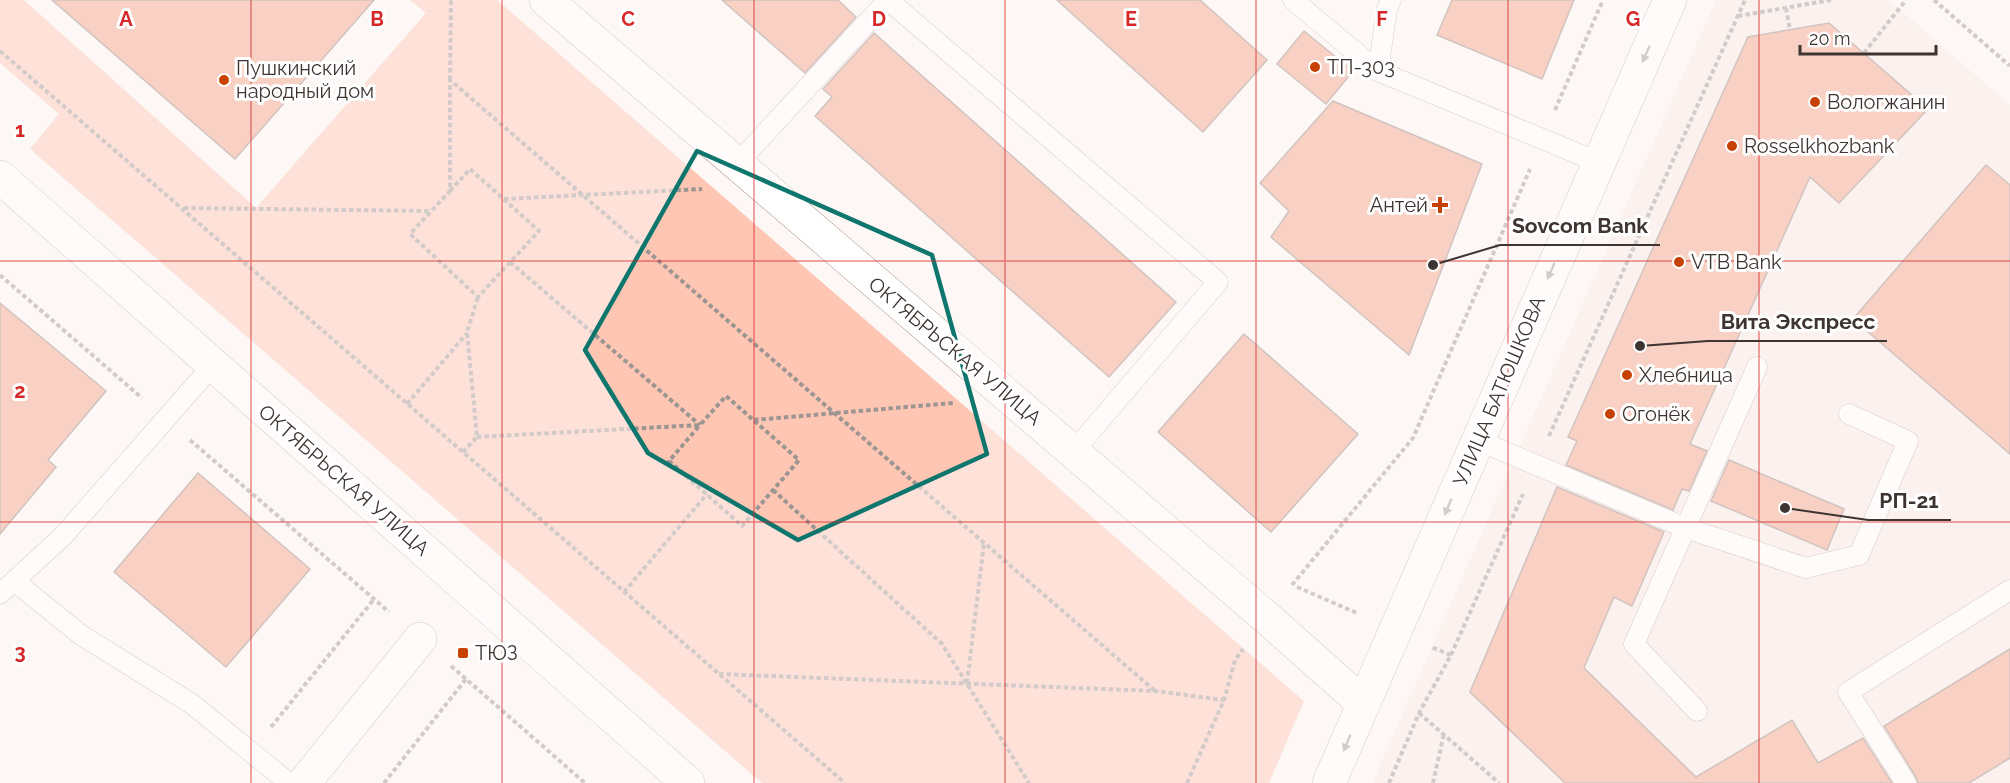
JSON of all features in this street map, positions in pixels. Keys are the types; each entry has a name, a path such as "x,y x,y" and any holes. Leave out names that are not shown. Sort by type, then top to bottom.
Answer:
{"street":[{"name":"ОКТЯБРЬСКАЯ УЛИЦА","path":"546,0 1364,704"},
{"name":"УЛИЦА БАТЮШКОВА","path":"1329,783 1670,0"},
{"name":"ОКТЯБРЬСКАЯ УЛИЦА","path":"0,177 688,783"},
{"path":"304,783 420,639"}],"lane":[{"path":"736,165 888,0 1218,282 1073,452"},
{"path":"1293,0 1378,71 1598,162"},
{"path":"1378,71 1390,0"},
{"path":"213,365 63,536 7,588 192,704 289,783"},
{"path":"1697,711 1634,644 1757,367"},
{"path":"1477,440 1686,528 1806,567 1859,555 1908,441 1849,414"},
{"path":"1906,783 1848,692 2010,590"}],"path":[{"path":"450,190 451,0"},
{"path":"1292,585 1413,438 1603,0"},
{"path":"1451,655 1745,0"},
{"path":"1738,16 1831,0"},
{"path":"1864,53 1906,0"},
{"path":"1934,0 2010,66"},
{"path":"1786,8 1790,30"},
{"path":"0,51 184,208 845,783"},
{"path":"450,80 1155,691"},
{"path":"407,404 467,332 478,297 539,231 470,169 410,234 478,297"},
{"path":"504,199 760,186"},
{"path":"184,208 431,211"},
{"path":"510,262 700,425"},
{"path":"0,275 585,783"},
{"path":"467,332 477,437"},
{"path":"726,396 799,460 742,525 669,461 700,425 726,396"},
{"path":"754,420 1011,399"},
{"path":"463,452 477,437 700,425"},
{"path":"773,490 942,644 1029,783"},
{"path":"624,592 707,494"},
{"path":"967,684 984,543"},
{"path":"251,752 374,599"},
{"path":"718,674 1155,691 1224,700"},
{"path":"384,783 466,679"},
{"path":"1419,713 1499,783"},
{"path":"1433,783 1444,733"}],"highlighted area":[{"path":"697,151 932,255 987,454 798,540 648,453 585,350"}],"shaded area":[{"path":"0,0 24,0 256,208 426,13 410,0 497,0 1304,701 1269,783 762,783 30,149 59,114 0,63"},
{"path":"1716,0 1889,0 2010,105 2010,783 1372,783"}],"building":[{"name":"Пушкинский народный дом","path":"52,0 374,0 235,159"},
{"path":"722,0 838,0 856,17 805,73"},
{"path":"1057,0 1200,0 1267,60 1203,132"},
{"path":"1452,0 1574,0 1542,79 1437,35"},
{"path":"1829,23 1928,109 1839,203 1810,177 1690,444 1707,451 1689,491 1682,489 1673,510 1566,465 1577,441 1568,437 1748,37"},
{"name":"ТП-303","path":"1304,31 1353,71 1326,104 1277,64"},
{"path":"874,33 1176,302 1109,377 815,116 832,97 823,89"},
{"path":"1333,101 1482,164 1409,355 1271,237 1289,211 1260,183"},
{"path":"1986,165 2010,185 2010,454 1853,319"},
{"path":"0,303 106,391 48,460 56,467 0,534"},
{"path":"1244,334 1358,434 1271,532 1158,432"},
{"path":"1729,460 1844,509 1827,550 1711,501"},
{"path":"198,473 310,569 226,667 114,572"},
{"path":"1557,487 1664,532 1632,606 1614,597 1584,668 1696,777 1792,720 1818,763 1863,738 1892,783 1565,783 1470,692"},
{"path":"2010,649 2010,758 1969,783 1918,783 1884,726"}],"place":[{"name":"ТП-303","path":"1315,67"},
{"name":"Пушкинский народный дом","path":"224,80"},
{"name":"Вологжанин","path":"1815,102"},
{"name":"Rosselkhozbank","path":"1732,146"},
{"name":"Антей","path":"1440,205"},
{"name":"VTB Bank","path":"1679,262"},
{"name":"Sovcom Bank","path":"1433,265"},
{"name":"Вита Экспресс","path":"1640,346"},
{"name":"Хлебница","path":"1627,375"},
{"name":"Огонёк","path":"1610,414"},
{"name":"РП-21","path":"1785,508"},
{"name":"ТЮЗ","path":"463,653"}]}
